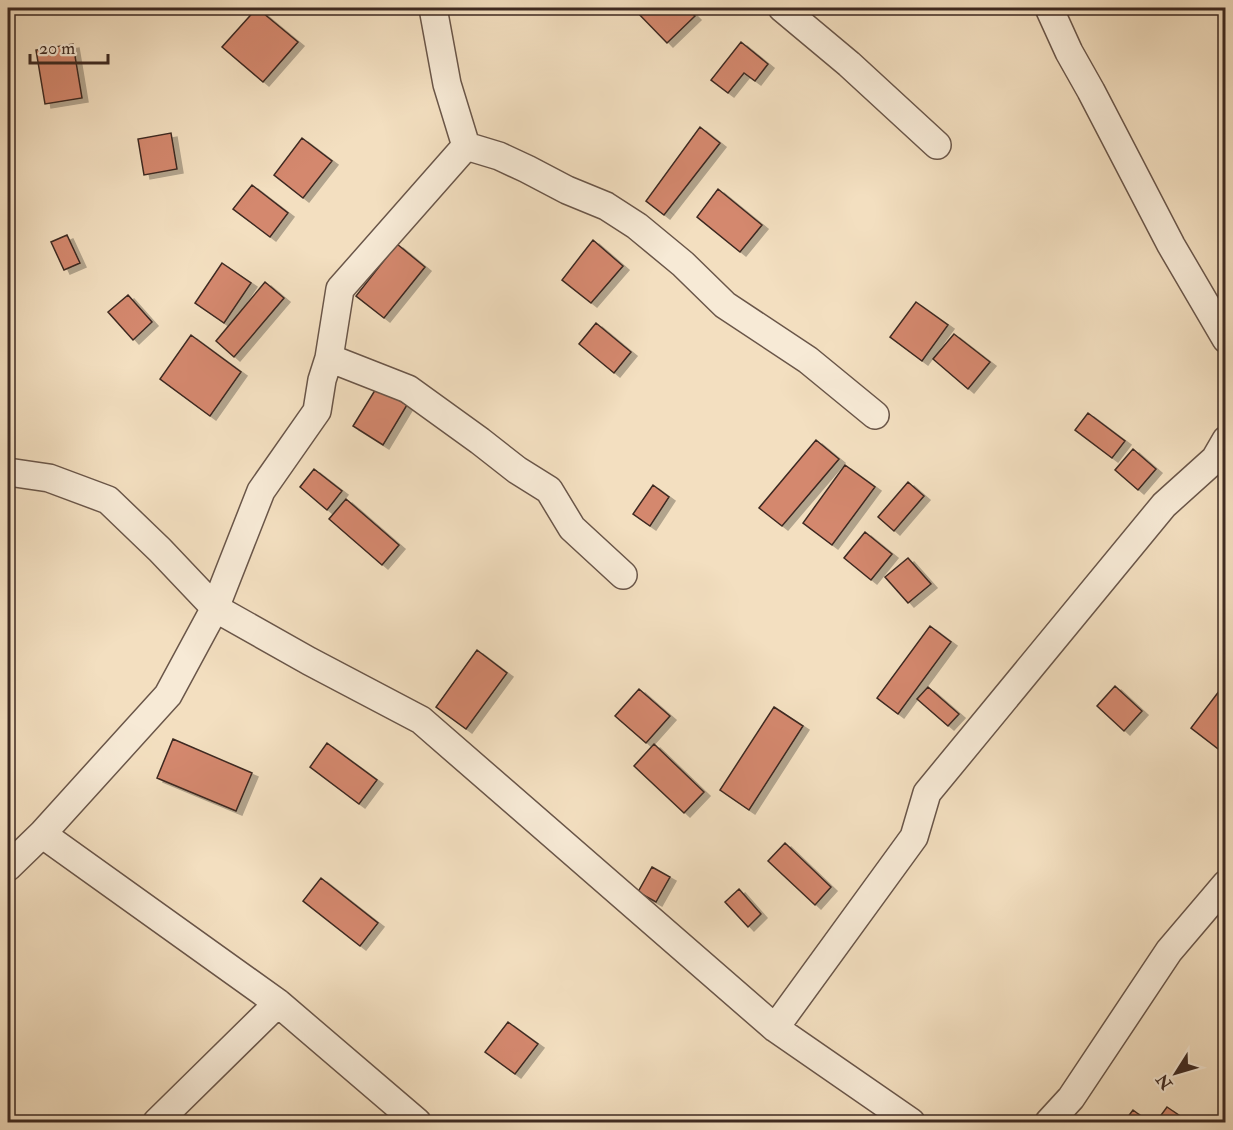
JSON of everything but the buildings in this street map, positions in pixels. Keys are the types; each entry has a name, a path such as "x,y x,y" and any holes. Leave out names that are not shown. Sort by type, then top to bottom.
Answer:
{"street":[{"path":"433,8 447,84 466,146"},
{"path":"782,8 849,64 937,145"},
{"path":"1049,8 1069,52 1171,245 1226,339"},
{"path":"8,867 42,834 168,695 215,608 261,491 317,411 322,380 329,358 340,289 466,146"},
{"path":"466,146 499,156 567,190 606,206 638,226 683,264 725,305 808,360 875,415"},
{"path":"329,358 408,389 517,471 549,490 572,528 623,575"},
{"path":"775,1028 914,837 927,793 1164,505 1215,459 1226,440"},
{"path":"8,472 49,478 108,500 215,608 421,720 775,1028 911,1122"},
{"path":"42,834 278,1003 417,1122"},
{"path":"1049,1122 1071,1098 1169,951 1226,884"},
{"path":"157,1122 278,1003"}]}
